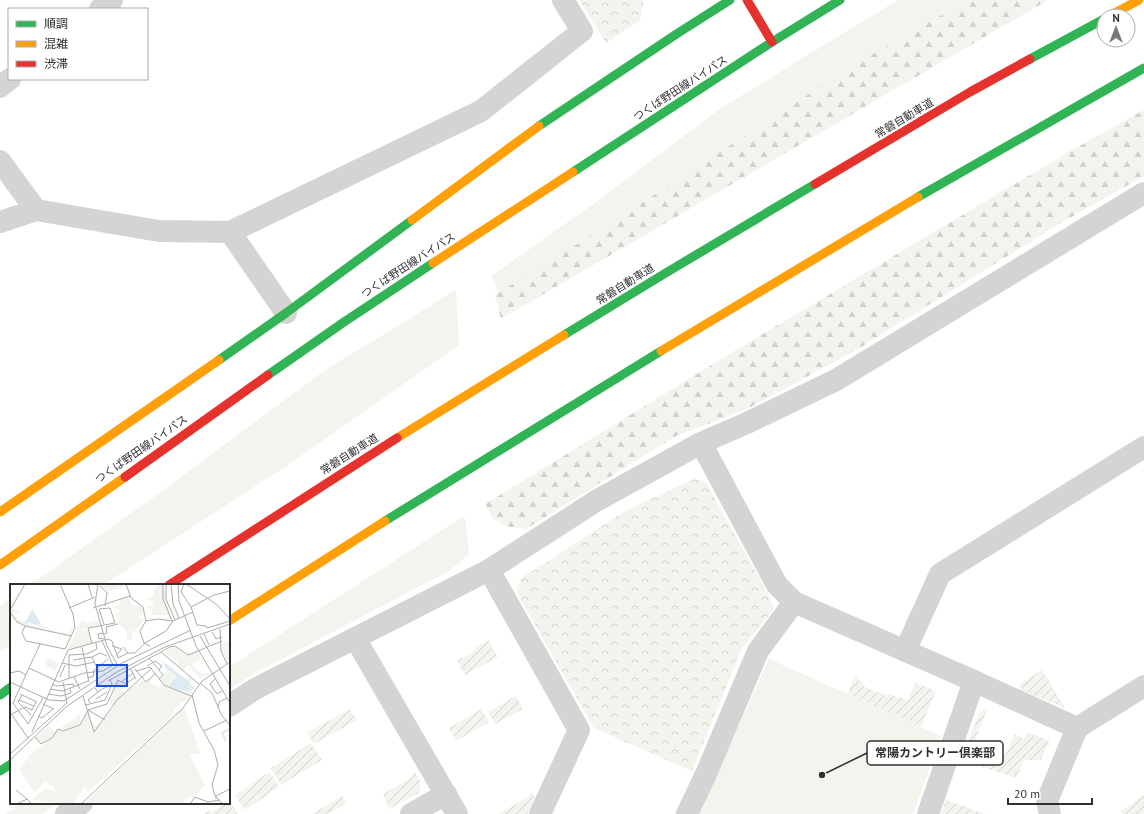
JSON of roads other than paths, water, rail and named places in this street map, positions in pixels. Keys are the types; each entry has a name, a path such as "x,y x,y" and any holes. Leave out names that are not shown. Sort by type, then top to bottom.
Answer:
{"main road":[{"path":"0,512 286,313 541,125 730,0"},
{"path":"747,0 772,42"},
{"name":"つくば野田線バイパス","path":"0,565 344,322 772,42 840,0"},
{"path":"1124,8 1139,0"},
{"name":"常磐自動車道","path":"171,584 357,463 664,274 970,92 1096,23"},
{"path":"230,620 380,524 693,330 998,150 1144,68"},
{"path":"0,695 10,688"},
{"path":"0,771 10,765"}],"street":[{"path":"101,8 112,0"},
{"path":"0,222 36,210 159,231 230,232 481,111 582,31 563,0"},
{"path":"0,87 9,80"},
{"path":"0,161 36,210"},
{"path":"230,705 254,689 489,570 596,501 701,443 747,423 836,380 1144,193"},
{"path":"230,232 286,313"},
{"path":"701,443 777,585 794,602 905,650 1077,728"},
{"path":"905,650 940,574 1144,446"},
{"path":"489,570 579,730 540,814"},
{"path":"687,814 706,774 758,651 794,602"},
{"path":"355,638 457,814"},
{"path":"928,814 974,681"},
{"path":"1050,814 1047,801 1077,728 1144,686"},
{"path":"410,814 446,794"},
{"path":"66,814 81,804"}],"place":[{"name":"常陽カントリー倶楽部","path":"822,775"}]}
